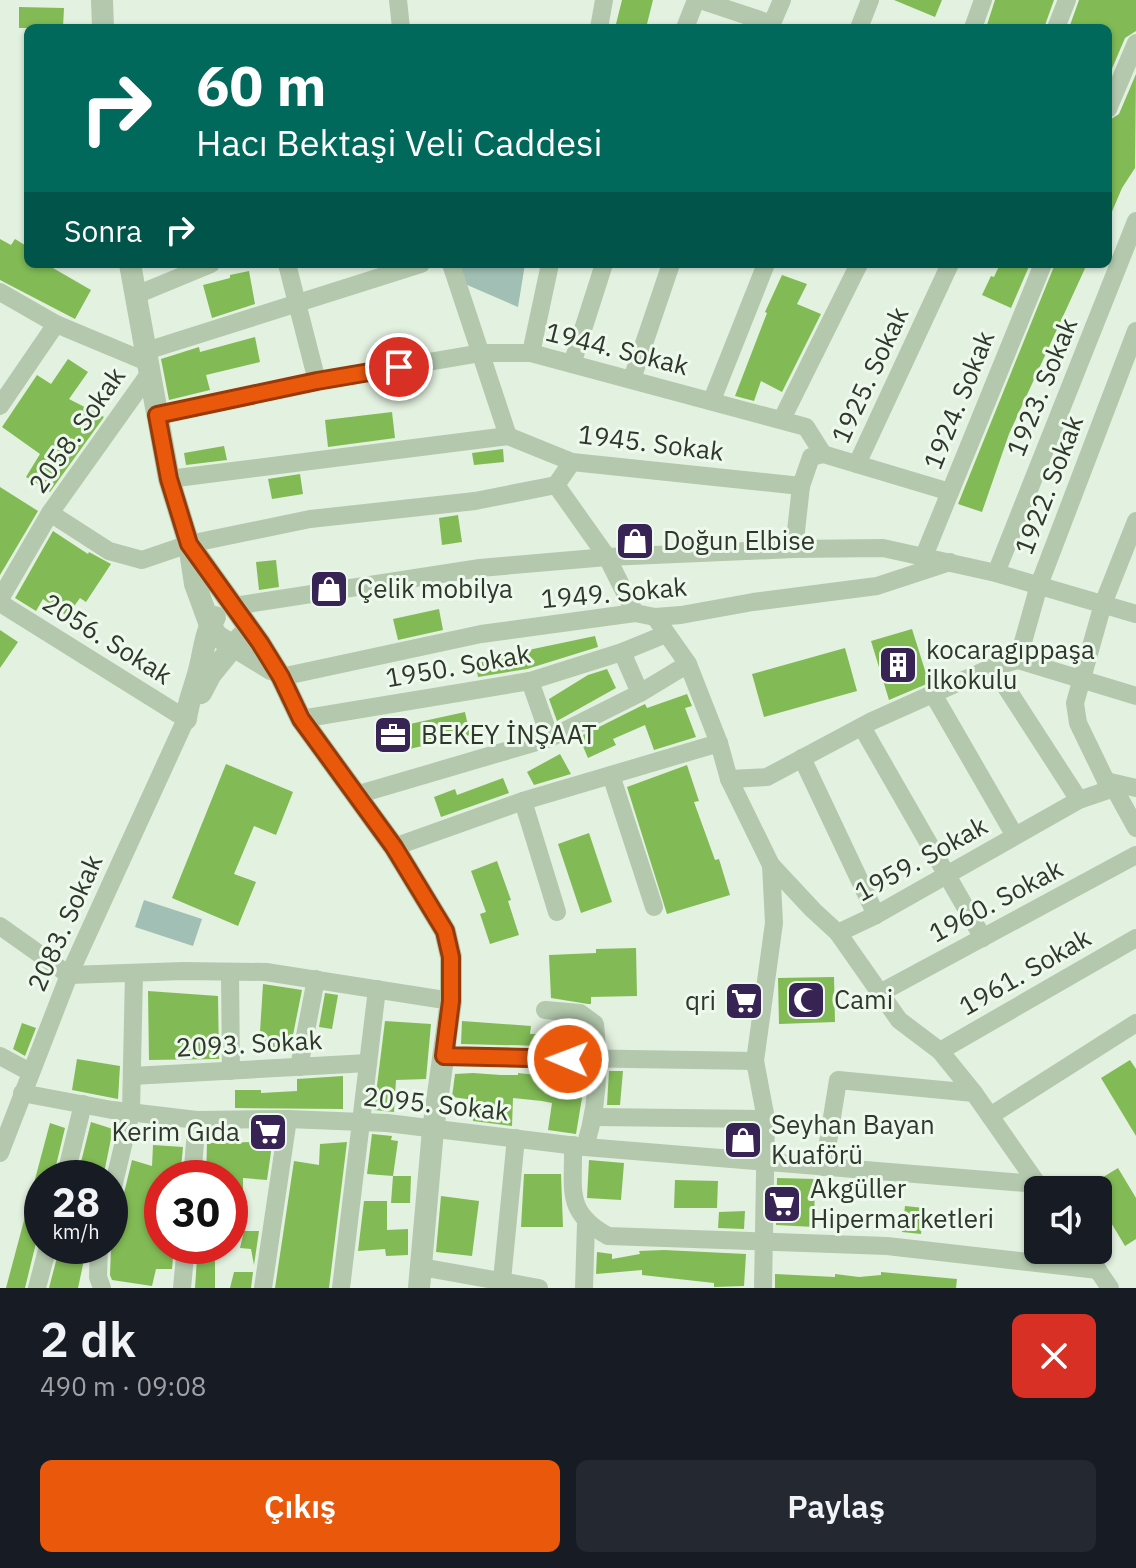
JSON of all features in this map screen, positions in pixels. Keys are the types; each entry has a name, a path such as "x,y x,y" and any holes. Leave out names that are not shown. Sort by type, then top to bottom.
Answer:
{"street":[{"path":"102,0 103,24"},
{"path":"398,0 401,24"},
{"path":"600,24 604,0"},
{"path":"687,24 698,0 765,24"},
{"path":"772,24 782,0"},
{"path":"861,24 870,0"},
{"path":"974,24 983,0"},
{"path":"1058,24 1067,0"},
{"path":"1112,100 1136,43"},
{"name":"1923. Sokak","path":"996,573 1136,221"},
{"path":"131,268 169,479 189,544 195,584 210,625 217,636 258,659 281,677"},
{"path":"136,295 201,268"},
{"path":"288,268 317,381"},
{"path":"0,292 56,324 147,362 297,303 408,268"},
{"path":"452,268 508,436"},
{"path":"531,353 549,268"},
{"path":"572,364 603,268"},
{"path":"632,379 670,268"},
{"path":"712,400 764,268"},
{"path":"782,419 857,268"},
{"name":"1925. Sokak","path":"857,464 948,268"},
{"name":"1924. Sokak","path":"924,556 1041,268"},
{"path":"0,406 56,324"},
{"name":"1922. Sokak","path":"1018,660 1039,585 1136,331"},
{"name":"1944. Sokak","path":"157,415 317,381 481,353 531,353 806,427 823,454"},
{"name":"2058. Sokak","path":"0,601 50,513 147,362"},
{"name":"1945. Sokak","path":"169,479 508,436 572,462 801,486"},
{"path":"794,549 801,486 811,457 823,454 950,492"},
{"path":"50,513 109,551 142,560 189,544 310,519 475,501 556,485 572,462"},
{"path":"556,485 607,557 635,613"},
{"path":"1136,521 1128,563 1103,604 1075,703 1078,723 1136,828"},
{"path":"189,544 281,677 301,719 394,847 445,931 451,957 451,1001 433,1130 420,1278 539,1288"},
{"path":"240,615 480,568 607,557 883,548 996,573 1136,614"},
{"name":"1949. Sokak","path":"281,677 481,634 635,613 655,617 681,615 877,586 950,562"},
{"name":"2056. Sokak","path":"0,601 186,719"},
{"path":"229,606 240,615 242,637 211,674 186,719 188,699 198,674 210,625 217,613 229,606"},
{"path":"655,617 688,664 719,743 729,779 771,865 774,923 755,1061 766,1119 763,1288"},
{"name":"1950. Sokak","path":"301,719 530,681 622,652 666,634"},
{"path":"622,652 640,693"},
{"path":"729,779 767,777 862,727 993,667 1018,660 1136,696"},
{"path":"356,795 550,738 640,693 688,664"},
{"path":"993,667 1079,800"},
{"path":"530,681 550,738"},
{"path":"933,694 1015,836"},
{"name":"2083. Sokak","path":"0,1153 69,975 186,719"},
{"path":"862,727 983,938"},
{"path":"394,847 523,801 719,743"},
{"path":"802,758 876,915"},
{"path":"611,775 654,907"},
{"path":"1110,785 1136,788"},
{"name":"1959. Sokak","path":"771,865 838,933 1110,785"},
{"path":"523,801 557,912"},
{"name":"1960. Sokak","path":"880,993 1136,855"},
{"path":"774,923 789,902 813,910"},
{"path":"0,926 69,975 266,972 451,1001"},
{"path":"838,933 899,1020 940,1051 974,1093 1031,1176"},
{"name":"1961. Sokak","path":"940,1051 1136,938"},
{"path":"230,972 231,1071"},
{"path":"120,1160 131,1112 134,973"},
{"path":"299,1067 316,979"},
{"path":"341,1288 377,989"},
{"path":"545,1010 580,1013 595,1024 599,1059 595,1117 579,1146 574,1201 586,1224 584,1288"},
{"path":"990,1116 1136,1023"},
{"path":"0,1056 30,1072"},
{"path":"444,1056 755,1061"},
{"name":"2093. Sokak","path":"132,1076 368,1063"},
{"path":"824,1167 838,1080 974,1093"},
{"name":"2095. Sokak","path":"22,1093 197,1120 361,1122 579,1146 1024,1186"},
{"path":"69,1160 83,1104"},
{"path":"595,1117 766,1119"},
{"path":"263,1288 288,1119"},
{"path":"194,1160 197,1120"},
{"path":"500,1284 516,1138"},
{"path":"586,1224 608,1236 887,1246 1098,1270"},
{"path":"37,1288 43,1264"},
{"path":"98,1264 102,1288"},
{"path":"182,1288 184,1264"},
{"path":"1094,1264 1110,1288"}],"shaded area":[{"path":"456,268 524,268 518,307 458,281"},
{"path":"144,900 202,919 193,946 135,927"}],"building":[{"path":"622,0 653,0 647,24 616,24"},
{"path":"894,0 942,0 935,17"},
{"path":"995,0 1054,0 1045,24 987,24"},
{"path":"1079,0 1136,0 1136,31 1125,38 1112,69 1112,24 1070,24"},
{"path":"19,7 64,8 63,24 24,24 24,28 19,28"},
{"path":"1136,74 1135,168 1112,212 1112,118 1119,114"},
{"path":"0,239 11,245 15,239 24,245 24,268 53,268 91,290 75,319 0,280"},
{"path":"998,268 1028,268 1011,308 982,295 991,276 994,277"},
{"path":"1053,268 1085,268 1009,434 982,512 958,504"},
{"path":"249,271 255,304 212,318 203,285"},
{"path":"782,275 807,284 797,304 821,314 782,392 761,381 754,401 735,396 765,312"},
{"path":"255,337 260,362 206,375 210,390 169,400 161,359 199,347 200,352"},
{"path":"68,359 88,372 69,399 104,417 50,492 26,477 40,454 2,427 37,375 51,384"},
{"path":"392,412 395,438 328,447 325,420"},
{"path":"224,446 227,460 186,465 184,453"},
{"path":"503,449 504,462 474,465 472,453"},
{"path":"300,474 303,494 272,499 268,479"},
{"path":"0,487 38,511 0,575"},
{"path":"458,515 462,542 442,545 439,518"},
{"path":"53,531 88,554 111,564 86,602 80,598 67,616 43,599 36,611 15,598"},
{"path":"276,560 279,587 259,590 256,562"},
{"path":"439,609 443,630 398,640 393,619"},
{"name":"kocaragıppaşa ilkokulu","path":"912,629 929,683 889,700 871,641"},
{"path":"0,630 18,642 0,668"},
{"path":"595,636 598,647 527,669 478,677 475,661"},
{"path":"845,648 857,691 764,717 752,674"},
{"path":"607,669 616,688 557,721 549,699 588,675"},
{"path":"687,694 692,706 685,708 696,737 654,750 645,725 613,739 616,745 588,758 579,737 645,704 647,708"},
{"path":"465,712 470,735 392,753 387,729"},
{"path":"560,754 571,774 534,785 527,772"},
{"path":"226,764 293,792 276,835 254,826 234,874 256,882 238,926 172,898"},
{"path":"687,765 699,801 694,802 715,860 719,859 730,895 667,914 627,787"},
{"path":"503,778 509,793 441,817 434,797 455,789 457,795"},
{"path":"589,833 612,902 581,913 558,844"},
{"path":"497,861 519,935 490,944 480,914 486,912 471,871"},
{"path":"636,948 637,996 591,997 591,1004 551,998 549,955"},
{"name":"Cami","path":"834,977 835,1022 779,1024 778,978"},
{"path":"263,984 302,990 290,1050 259,1048"},
{"path":"148,991 218,996 219,1059 149,1060"},
{"path":"325,993 338,995 332,1029 319,1027"},
{"path":"385,1021 431,1024 426,1079 396,1080 394,1112 374,1110"},
{"path":"462,1021 531,1026 530,1034 545,1034 545,1046 461,1044"},
{"path":"22,1023 36,1028 25,1056 13,1049"},
{"path":"77,1059 120,1066 118,1099 72,1090"},
{"path":"1130,1060 1136,1069 1136,1136 1101,1078"},
{"path":"609,1071 623,1071 620,1105 607,1105"},
{"path":"518,1073 585,1080 576,1134 548,1130 552,1103 542,1101 513,1098 512,1126 473,1121 474,1100 452,1097 455,1074"},
{"path":"343,1076 343,1109 235,1108 235,1090 261,1090 261,1093 297,1091 297,1079"},
{"path":"91,1122 113,1129 107,1160 82,1160"},
{"path":"50,1123 65,1128 57,1160 40,1160"},
{"path":"254,1131 274,1131 267,1180 248,1178 248,1160 207,1160 207,1143 253,1142"},
{"path":"372,1134 392,1136 391,1140 398,1141 393,1176 367,1174"},
{"path":"347,1142 329,1288 275,1288 294,1161 319,1165 320,1144"},
{"path":"153,1145 183,1147 182,1160 152,1160"},
{"path":"132,1160 144,1164 144,1264 172,1264 172,1269 156,1269 152,1286 112,1280 110,1275 110,1264 128,1264 128,1177"},
{"path":"589,1160 624,1163 621,1200 587,1198"},
{"path":"1118,1168 1136,1198 1136,1239 1125,1246 1112,1224 1112,1176 1105,1176"},
{"path":"524,1174 561,1174 563,1227 521,1227"},
{"path":"393,1176 411,1176 410,1203 391,1203"},
{"path":"777,1178 815,1179 814,1227 776,1225"},
{"path":"675,1180 718,1181 717,1208 674,1208"},
{"path":"441,1196 479,1201 472,1256 436,1252"},
{"path":"364,1201 387,1201 387,1230 408,1229 408,1255 386,1256 385,1249 358,1251"},
{"path":"905,1206 924,1208 921,1234 902,1232"},
{"path":"745,1211 744,1229 718,1228 719,1212"},
{"path":"24,1220 24,1264 31,1264 25,1288 6,1288"},
{"path":"248,1231 259,1231 254,1265 251,1249 248,1249"},
{"path":"639,1251 746,1254 744,1286 714,1287 714,1283 642,1275 642,1270 596,1274 597,1252 612,1254 612,1259 640,1254"},
{"path":"55,1264 83,1264 78,1288 49,1288"},
{"path":"197,1264 215,1264 215,1288 195,1288"},
{"path":"234,1272 253,1272 251,1288 230,1288"},
{"path":"881,1272 957,1279 956,1288 775,1288 775,1274 859,1277 881,1275"}],"place":[{"name":"Doğun Elbise","path":"635,541"},
{"name":"Çelik mobilya","path":"329,589"},
{"name":"kocaragıppaşa ilkokulu","path":"898,665"},
{"name":"BEKEY İNŞAAT","path":"393,735"},
{"name":"Cami","path":"806,1000"},
{"name":"qri","path":"744,1001"},
{"name":"Kerim Gıda","path":"268,1132"},
{"name":"Seyhan Bayan Kuaförü","path":"743,1140"},
{"name":"Akgüller Hipermarketleri","path":"782,1204"}],"route":[{"path":"399,367 157,415 169,479 189,544 260,643 301,719 394,847 445,931 451,957 451,1001 444,1056 568,1059"}]}
